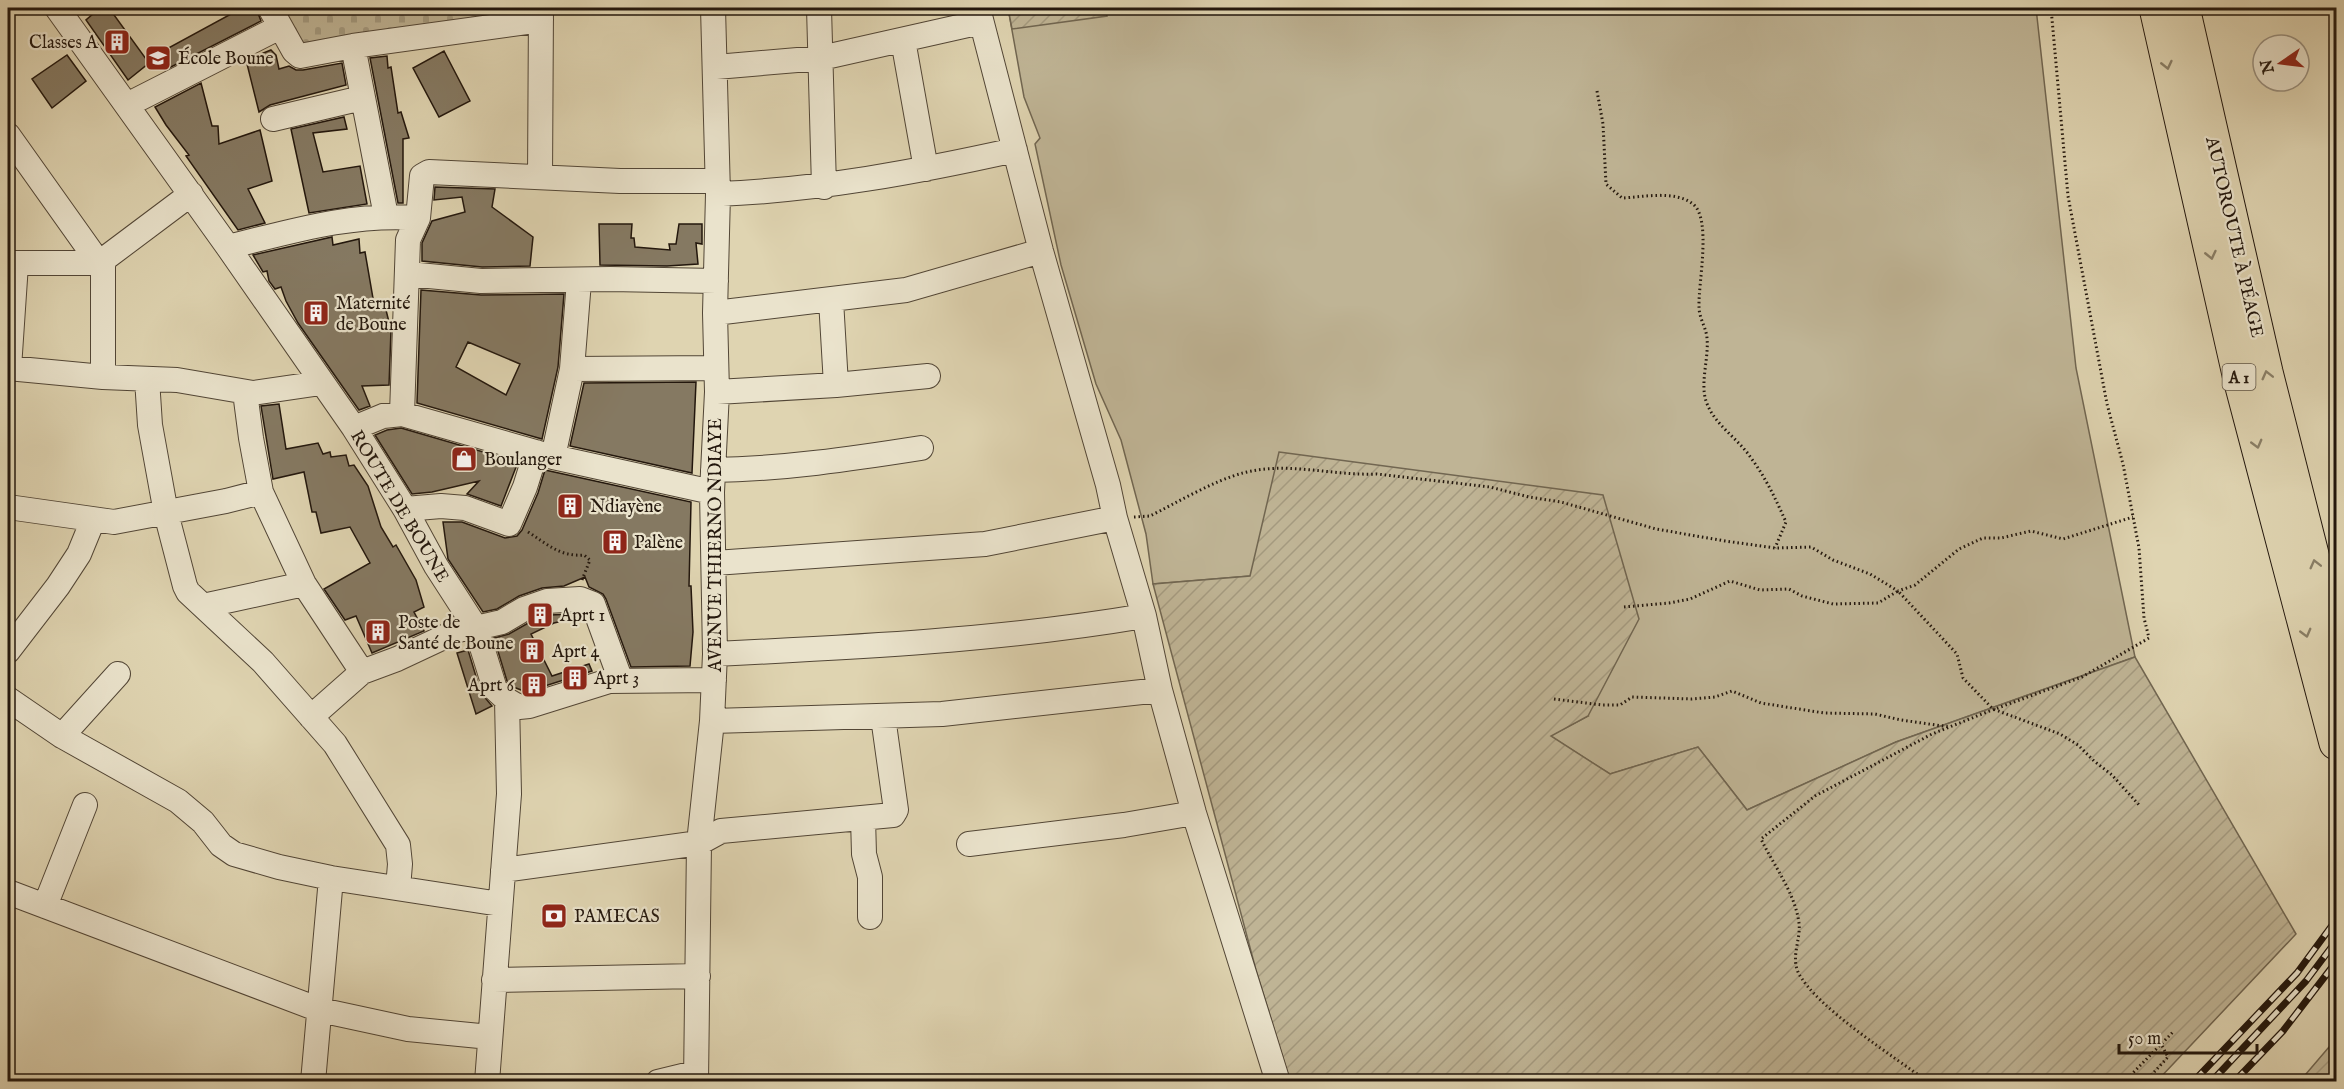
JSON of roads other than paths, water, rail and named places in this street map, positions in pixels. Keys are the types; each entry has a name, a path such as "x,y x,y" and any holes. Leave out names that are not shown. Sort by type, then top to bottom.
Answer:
{"highway":[{"name":"A 1","path":"2156,8 2240,379 2337,743"},
{"name":"AUTOROUTE À PÉAGE","path":"2183,8 2266,372 2317,574 2337,640"}],"street":[{"name":"ROUTE DE BOUNE","path":"57,8 191,194 354,428 405,509 436,566 476,628 495,689 507,700"},
{"name":"AVENUE THIERNO NDIAYE","path":"695,1077 699,843 712,721 715,654 712,481 717,392 715,313 718,188 713,8"},
{"path":"819,8 825,186"},
{"path":"127,105 275,17 294,51 300,56 541,14 540,177"},
{"path":"716,67 821,58 903,40 980,15 1041,251 1144,616 1160,690 1194,813 1278,1082"},
{"path":"903,40 926,170"},
{"path":"353,46 386,216"},
{"path":"273,119 362,98"},
{"path":"8,135 101,262 103,377"},
{"path":"402,414 408,240 418,218 422,176 429,172 620,181 772,192 926,170 1015,150"},
{"path":"191,194 101,262 12,264 8,368 103,377 177,380 245,392 266,392 321,383"},
{"path":"228,247 318,224 386,216 418,218"},
{"path":"715,313 906,290 1041,251"},
{"path":"408,274 481,281 610,279 716,281"},
{"path":"405,509 441,506 465,508 509,524 545,454 572,369 579,281"},
{"path":"831,300 836,385"},
{"path":"572,369 715,368"},
{"path":"717,392 836,385 928,376"},
{"path":"147,379 150,425 166,513 182,578 188,592 263,662 334,744 398,845 400,864 398,888"},
{"path":"245,392 261,492 304,584 362,672"},
{"path":"354,428 382,416 402,414 545,454 712,481 763,470 921,448"},
{"path":"8,507 114,522 226,501 261,492"},
{"path":"715,563 985,544 1115,518"},
{"path":"8,651 58,586 79,554 93,520"},
{"path":"203,606 304,584"},
{"path":"311,717 362,672 397,659 461,629 502,622 524,609 547,601 580,599 593,604 621,681"},
{"path":"715,654 929,642 1082,626 1144,616"},
{"path":"62,736 118,674"},
{"path":"487,1082 509,794 507,700 519,706 529,706 609,681 714,680"},
{"path":"712,721 883,717 985,710 1160,690"},
{"path":"10,707 178,801 203,822 221,845 234,854 279,867 331,878 500,904"},
{"path":"503,870 699,843 721,831 893,815 896,810 883,717"},
{"path":"45,906 85,806"},
{"path":"969,844 1124,825 1194,813"},
{"path":"863,818 864,854 870,877 870,917"},
{"path":"313,1082 331,878"},
{"path":"8,892 321,1011 408,1029 490,1037"},
{"path":"494,980 698,976"},
{"path":"658,1082 695,1077"}],"railway":[{"path":"2193,1082 2297,973 2336,920"},
{"path":"2211,1082 2306,981 2336,941"},
{"path":"2234,1082 2283,1031 2336,962"}],"place":[{"name":"Classes A","path":"117,42"},
{"name":"École Boune","path":"158,58"},
{"name":"Maternité de Boune","path":"316,313"},
{"name":"Boulanger","path":"464,459"},
{"name":"Ndiayène","path":"570,506"},
{"name":"Palène","path":"615,542"},
{"name":"Aprt 1","path":"540,615"},
{"name":"Poste de Santé de Boune","path":"378,632"},
{"name":"Aprt 4","path":"532,651"},
{"name":"Aprt 3","path":"575,678"},
{"name":"Aprt 6","path":"534,685"},
{"name":"PAMECAS","path":"554,916"}]}
